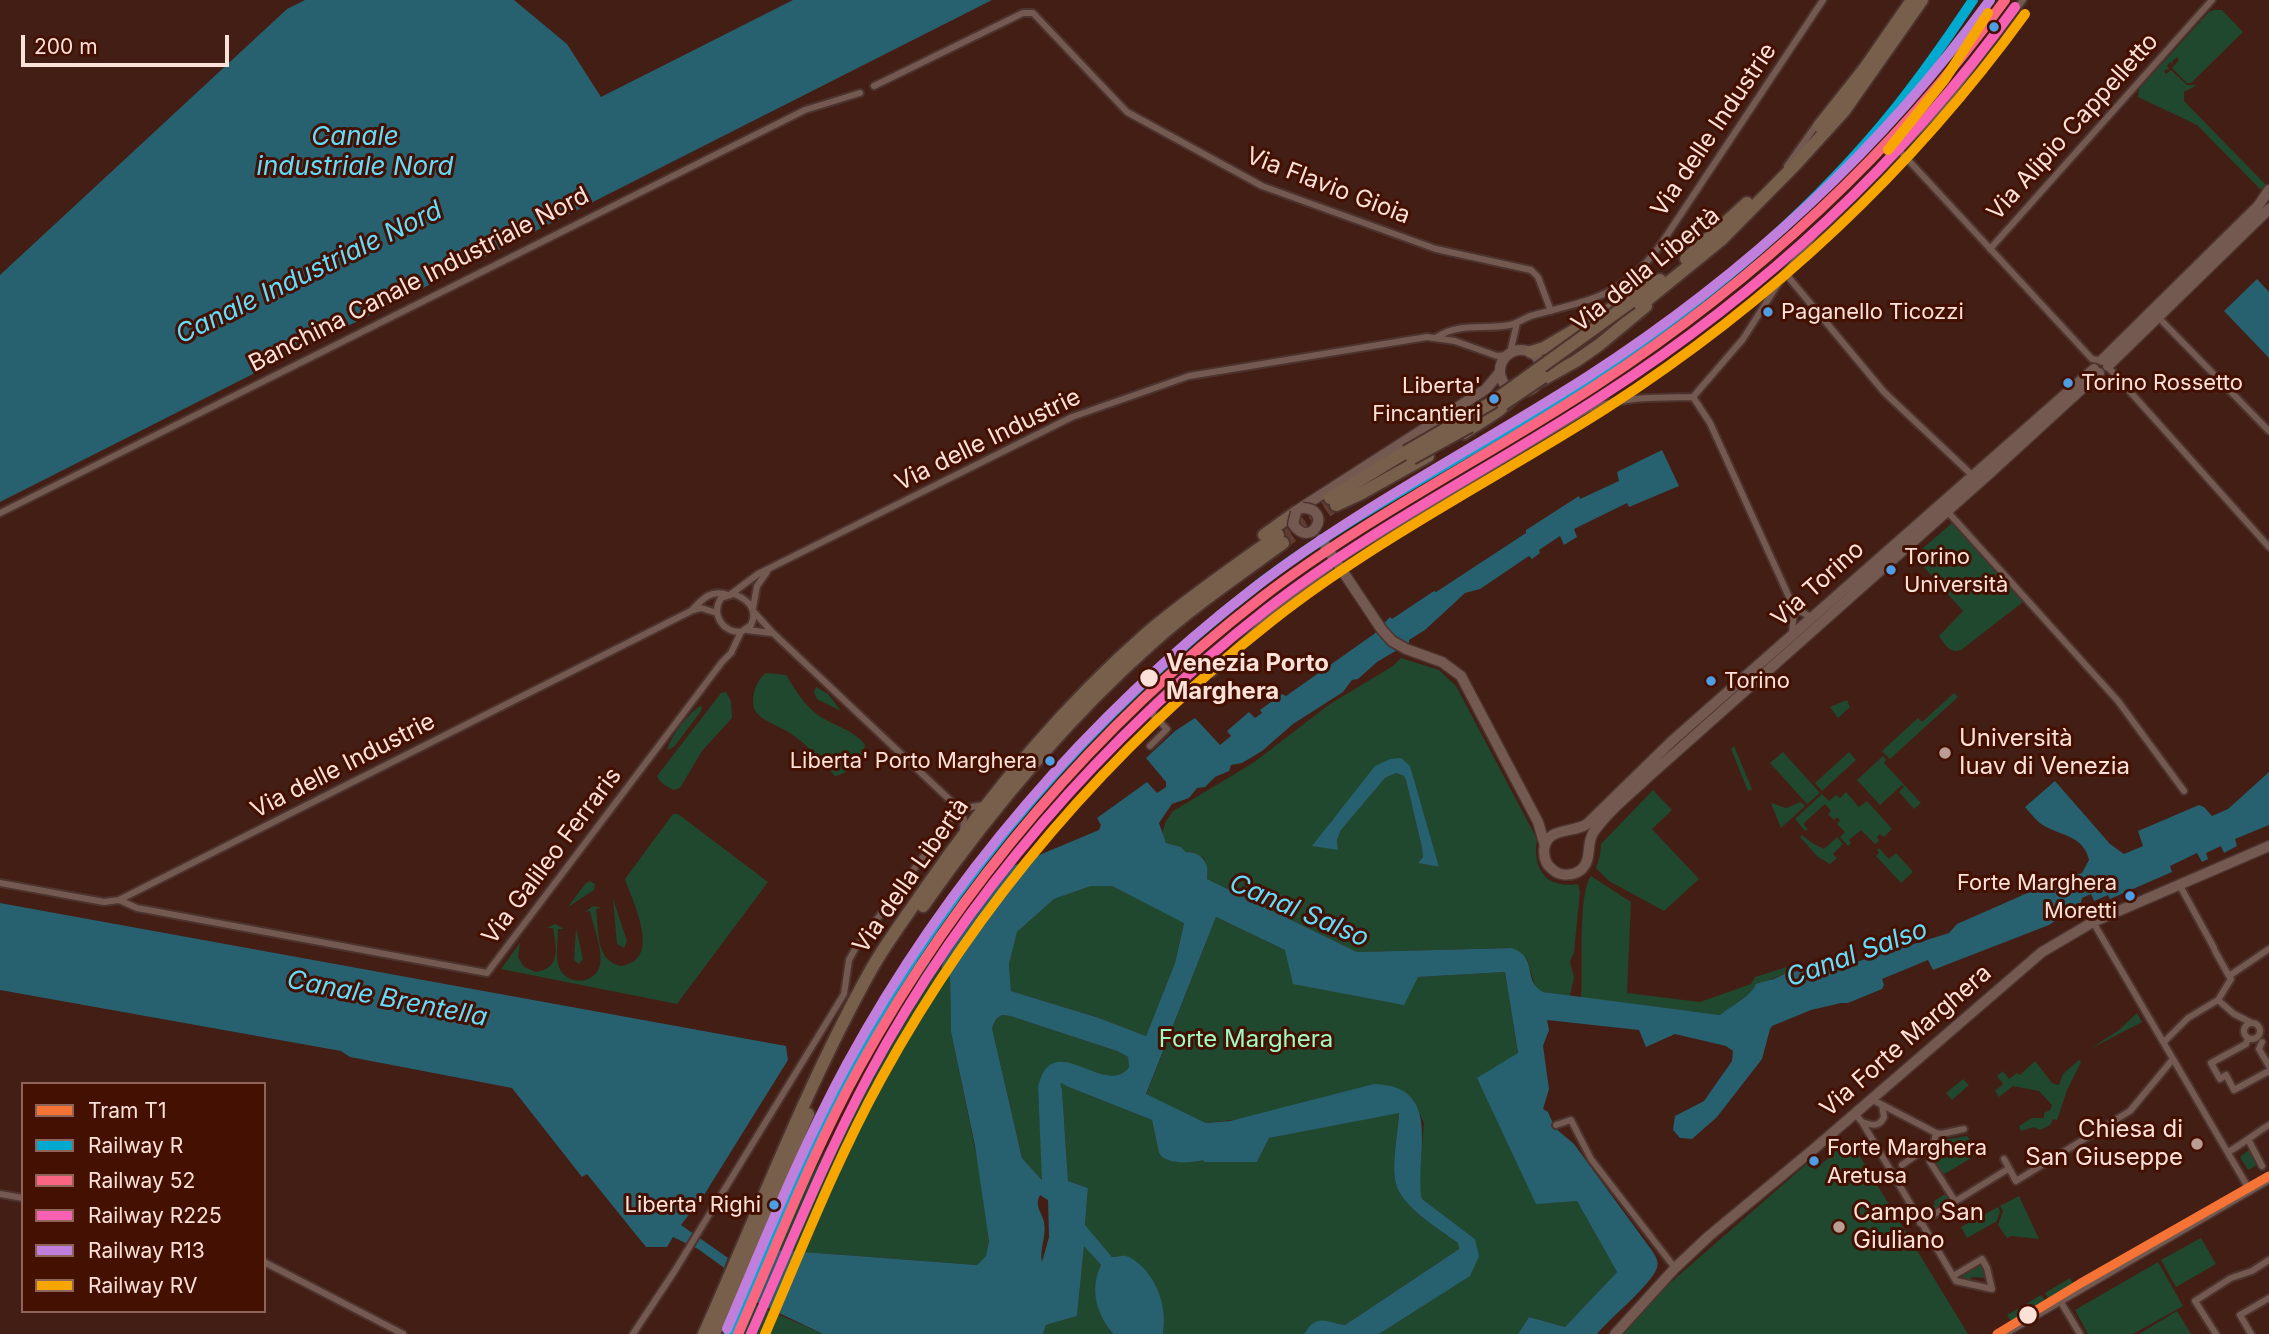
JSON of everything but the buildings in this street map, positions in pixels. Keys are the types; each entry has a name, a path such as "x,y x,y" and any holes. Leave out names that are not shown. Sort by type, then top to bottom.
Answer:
{"highway":[{"name":"Via della Libertà","path":"1662,284 1780,169 1787,166 1865,68 1912,0"},
{"name":"Via della Libertà","path":"1328,501 1409,455 1491,402 1634,305 1737,224 1844,111 1922,0"},
{"path":"1527,351 1544,348 1662,284"},
{"path":"1540,381 1600,345 1635,317 1662,284"},
{"path":"1328,501 1360,495 1447,444 1499,411 1514,390"},
{"path":"1146,634 1180,600 1228,561 1299,510"},
{"name":"Via della Libertà","path":"709,1332 820,1066 872,968 962,835 1065,714 1146,634 1280,539 1152,643 1045,751 981,826 879,972 825,1076 755,1226"}],"street":[{"name":"Via delle Industrie","path":"0,883 104,902 119,900 691,611 711,594 730,594 771,568 1072,417 1189,376 1350,348 1437,337 1448,331 1468,327 1517,323 1522,318 1592,300 1610,292 1647,263 1823,0"},
{"path":"1787,166 1849,85 1906,0"},
{"path":"1150,746 1167,729 1153,715 1154,705 1199,666 1205,666 1213,673 1280,604 1347,555 1587,410 1620,400 1693,397 1743,339 1785,273 1815,235 1942,108 2023,0"},
{"name":"Via Alipio Cappelletto","path":"1990,249 2212,0"},
{"name":"Via Flavio Gioia","path":"874,86 1023,13 1033,13 1127,112 1262,186 1436,248 1531,270 1538,277 1551,311"},
{"name":"Banchina Canale Industriale Nord","path":"0,513 805,110 860,93"},
{"path":"1900,151 2269,547"},
{"name":"Via Torino","path":"1559,831 1581,828 1593,819 1672,741 1811,617 2159,318 2268,201"},
{"name":"Via Torino","path":"1545,846 1545,858 1556,872 1564,875 1581,869 1588,857 1590,839 1599,826 1677,749 1947,511 2103,367 2258,206 2268,201"},
{"path":"1785,273 1884,392 1973,476"},
{"path":"2159,318 2269,432"},
{"path":"1500,370 1514,340 1517,323"},
{"name":"Via delle Industrie","path":"1437,337 1492,354 1508,354"},
{"path":"1492,354 1502,381 1514,390 1532,390 1540,381 1540,362 1514,340"},
{"path":"1508,354 1527,351"},
{"name":"Via della Libertà","path":"1486,389 1500,370"},
{"name":"Via della Libertà","path":"1299,510 1328,501 1486,389 1494,386 1514,390"},
{"path":"1693,397 1710,423 1794,608 1792,635"},
{"path":"1315,511 1318,519 1313,529 1302,532 1295,528 1293,520 1299,510 1315,511 1328,501"},
{"path":"1947,511 2118,701 2184,791"},
{"path":"1313,529 1392,641 1442,662 1461,676 1538,822 1545,846"},
{"path":"743,631 753,622 759,580 771,568"},
{"path":"773,634 728,629 719,620 718,603 730,594 740,597 773,634 954,804 964,819 962,835"},
{"path":"691,611 701,608 717,613"},
{"path":"1794,608 1811,617"},
{"name":"Via Galileo Ferraris","path":"722,662 731,645 728,629"},
{"name":"Via Galileo Ferraris","path":"119,900 137,908 487,973 731,653 743,631"},
{"path":"954,804 964,808 988,804"},
{"path":"632,1334 844,994 849,960 855,949 951,818 954,804"},
{"path":"1538,822 1559,831"},
{"path":"1572,830 1583,838 1588,848"},
{"path":"1545,846 1548,839 1559,831"},
{"name":"Via Forte Marghera","path":"1615,1334 1675,1268 1709,1236 2022,967 2060,940 2093,922 2269,846"},
{"path":"2164,1042 2188,1018 2218,1000 2231,979 2179,884"},
{"path":"2093,922 2249,1189"},
{"path":"2229,976 2269,949"},
{"path":"2218,1000 2256,1038 2269,1069 2234,1090 2225,1075 2220,1079 2211,1063 2256,1038 2260,1031 2255,1024 2234,1014"},
{"path":"2256,1038 2245,1027 2269,1024"},
{"path":"2004,1159 2016,1181 2130,1111 2174,1059"},
{"path":"1871,1099 1936,1133 1964,1129"},
{"path":"1862,1122 1873,1125 1880,1123 1884,1113 1882,1105"},
{"path":"1854,1113 1862,1122 1920,1223 1956,1281 1992,1289 1982,1259 1953,1276"},
{"path":"1556,1125 1571,1120 1591,1159 1675,1268"},
{"path":"2228,1152 2249,1142 2256,1133 2269,1125"},
{"path":"1936,1133 1930,1161 1955,1201"},
{"path":"2249,1142 2262,1166"},
{"path":"1902,1165 1919,1153 1932,1153"},
{"path":"1920,1223 2008,1169"},
{"path":"2001,1334 2269,1178"},
{"path":"0,1194 21,1198"},
{"path":"2216,1334 2195,1301 2269,1260"},
{"path":"266,1263 403,1334"},
{"path":"2251,1334 2240,1315 2269,1298"},
{"path":"2059,1299 2080,1334"}],"green space":[{"path":"2222,10 2243,32 2191,83 2187,83 2172,68 2179,60 2177,57 2172,62 2173,65 2170,62 2167,66 2169,69 2164,71 2166,74 2171,70 2187,85 2197,85 2184,92 2184,101 2267,186 2262,191 2197,125 2138,97 2139,89 2209,12"},
{"path":"1952,523 2023,602 1957,651 1948,648 1939,636 1963,611 1914,556"},
{"path":"1401,658 1439,670 1456,686 1537,839 1539,868 1550,880 1557,883 1578,884 1580,892 1574,952 1570,962 1574,977 1570,996 1536,989 1527,959 1512,948 1357,952 1207,879 1204,858 1166,843 1162,834 1173,811 1253,763 1330,704 1393,666","holes":["1401,758 1439,867 1418,863 1423,857 1422,848 1404,776 1396,773 1385,778 1341,830 1337,840 1338,850 1330,822"]},
{"path":"766,673 786,675 813,711 861,740 865,745 864,750 854,765 835,776 803,743 760,716 754,709 753,698 759,680"},
{"path":"816,687 828,694 841,711 817,699 814,692"},
{"path":"726,692 731,701 732,718 702,751 680,788 674,790 666,786 657,776 721,693"},
{"path":"1954,693 1958,697 1890,759 1882,751 1918,718 1922,722"},
{"path":"1847,700 1850,707 1838,718 1830,707"},
{"path":"700,706 701,711 674,747 667,750 680,726"},
{"path":"1734,746 1752,789 1748,791 1731,749"},
{"path":"1783,752 1820,793 1807,804 1770,763"},
{"path":"1849,752 1856,760 1822,791 1815,783"},
{"path":"1883,756 1886,760 1884,763 1921,803 1914,809 1899,792 1904,787 1902,785 1880,805 1857,780"},
{"path":"1653,790 1672,810 1652,829 1699,879 1664,911 1609,881 1596,868 1601,844"},
{"path":"1846,792 1859,807 1867,801 1892,829 1884,837 1880,834 1877,837 1879,841 1875,844 1861,830 1849,840 1851,843 1848,846 1840,837 1845,832 1837,824 1840,820 1837,817 1834,820 1828,814 1831,811 1825,804 1803,824 1808,829 1805,831 1795,819 1822,794 1829,801 1836,795 1840,798"},
{"path":"1801,802 1805,806 1781,828 1771,803 1786,808"},
{"path":"673,814 678,814 768,882 677,1004 501,969 520,943 518,957 524,967 536,972 550,966 554,961 555,942 553,928 547,928 555,924 564,929 558,929 557,948 558,963 563,973 568,978 580,981 592,976 600,965 600,952 590,911 585,912 593,906 602,908 596,909 600,944 607,958 621,966 634,962 643,942 642,929 625,879"},
{"path":"1802,835 1824,849 1837,837 1843,844 1833,854 1837,858 1830,864 1818,857 1800,837"},
{"path":"1879,848 1889,859 1896,853 1913,872 1901,883 1876,856"},
{"path":"1591,876 1631,902 1627,993 1700,1002 1751,984 1755,977 1787,967 1788,972 1754,987 1721,1015 1581,998 1582,916"},
{"path":"590,881 595,884 594,890 568,907 585,884"},
{"path":"1091,886 1112,886 1184,922 1175,963 1146,1036 1099,1018 1011,991 1009,964 1017,932 1054,899"},
{"path":"613,899 627,941 624,948 617,944"},
{"name":"Forte Marghera","path":"1216,917 1285,950 1418,977 1505,972 1518,1054 1477,1079 1577,1201 1617,1272 1565,1327 1529,1317 1518,1334 1379,1334 1469,1276 1475,1239 1422,1199 1419,1183 1424,1123 1413,1099 1206,1123 1146,1095"},
{"path":"576,928 583,959 579,964 574,960"},
{"path":"929,961 950,976 951,1032 979,1168 989,1241 986,1256 977,1265 777,1250 801,1195"},
{"path":"2137,1013 2142,1022 2090,1049 2119,1030"},
{"path":"1002,1015 1117,1051 1128,1057 1129,1067 1124,1074 1114,1078 1062,1062 1038,1088 1043,1181 1022,1158 992,1028 996,1019"},
{"path":"2079,1060 2081,1062 2067,1090 2057,1120 2053,1119 2050,1125 2040,1130 2034,1127 2021,1131 2019,1126 2032,1118 2044,1118 2044,1113 2050,1110 2052,1105 2039,1091 2013,1086 1999,1097 1995,1091 2003,1084 1997,1076 2003,1071 2009,1079 2017,1073 2020,1075 2035,1061 2052,1083 2059,1085 2063,1074"},
{"path":"1963,1079 1969,1085 1952,1100 1946,1093"},
{"name":"Forte Marghera","path":"1062,1082 1066,1086 1152,1120 1159,1153 1172,1161 1203,1159 1204,1162 1257,1162 1269,1138 1399,1112 1394,1168 1399,1192 1422,1217 1458,1243 1459,1249 1345,1325 1317,1323 1304,1334 1163,1334 1163,1309 1154,1283 1137,1264 1126,1259 1113,1258 1085,1226 1088,1188 1068,1181 1062,1089 1059,1084"},
{"path":"1967,1136 1978,1154 1941,1176 1932,1162 1936,1141"},
{"name":"Campo San Giuliano","path":"1847,1141 1854,1147 1968,1334 1622,1334 1663,1289 1810,1161 1815,1170"},
{"path":"2249,1150 2257,1165 2248,1170 2240,1157"},
{"path":"1947,1193 1952,1201 1920,1220 1916,1212 1935,1205 1934,1201"},
{"path":"2019,1196 2039,1239 2011,1236 2007,1238 1998,1225 2003,1211 2000,1206"},
{"path":"1998,1207 2000,1211 1997,1221 1967,1238 1961,1227"},
{"path":"2201,1238 2216,1264 2176,1287 2161,1260"},
{"path":"1084,1245 1101,1265 1096,1283 1097,1301 1103,1319 1113,1334 1043,1334 1046,1325 1077,1316"},
{"path":"2158,1262 2183,1306 2133,1334 2088,1334 2075,1310"},
{"path":"1982,1264 1987,1278 1973,1277 1968,1280 1961,1277"},
{"path":"2070,1278 2074,1285 2049,1300 2045,1293"},
{"path":"2041,1295 2045,1300 2011,1321 2007,1315"},
{"path":"754,1303 759,1306 823,1334 741,1334"},
{"path":"2177,1311 2191,1334 2139,1334"}],"water":[{"name":"Canale industriale Nord","path":"305,0 514,0 567,44 601,97 793,0 992,0 0,502 0,275 287,9"},
{"path":"2257,279 2269,292 2269,358 2224,311"},
{"name":"Canale Brentella","path":"1662,450 1679,486 1629,507 1627,503 1574,529 1577,537 1564,545 1560,536 1539,550 1540,553 1532,559 1529,556 1480,589 1465,593 1425,630 1409,640 1409,643 1377,662 1358,679 1352,680 1343,692 1293,724 1262,751 1242,763 1231,765 1229,771 1215,777 1205,787 1197,788 1189,798 1172,804 1159,823 1166,843 1200,856 1206,863 1207,879 1357,952 1512,948 1525,958 1533,982 1543,992 1720,1015 1745,997 1756,984 1788,972 1837,968 1949,933 1957,924 2057,880 2082,873 2089,860 2083,846 2043,825 2025,807 2055,781 2110,844 2124,854 2143,846 2138,831 2199,805 2212,816 2228,809 2269,772 2269,825 2235,839 2237,846 2224,853 2221,846 2206,853 2208,859 2202,862 2197,853 2170,866 2172,872 2110,899 2108,895 2094,901 2091,894 2082,898 2080,907 2075,907 2049,925 1933,970 1928,960 1882,979 1882,989 1848,1003 1811,1010 1772,1026 1762,1059 1717,1117 1692,1139 1680,1138 1673,1130 1675,1116 1704,1101 1732,1061 1733,1051 1726,1046 1675,1034 1646,1047 1639,1030 1547,1020 1549,1030 1543,1046 1549,1089 1543,1109 1548,1112 1555,1128 1574,1144 1653,1252 1657,1262 1657,1268 1647,1283 1597,1334 1518,1334 1529,1317 1565,1327 1617,1272 1577,1201 1536,1204 1477,1078 1518,1053 1505,972 1418,977 1404,1005 1293,984 1285,950 1216,917 1146,1094 1206,1123 1230,1121 1374,1084 1396,1088 1410,1097 1418,1110 1422,1126 1422,1199 1475,1239 1479,1256 1470,1276 1379,1334 1304,1334 1313,1323 1322,1320 1345,1325 1459,1249 1458,1243 1422,1217 1399,1192 1394,1168 1399,1113 1269,1138 1257,1162 1179,1162 1167,1160 1159,1153 1152,1120 1062,1083 1068,1181 1088,1188 1085,1225 1112,1257 1129,1257 1153,1280 1161,1301 1163,1334 1113,1334 1096,1301 1097,1274 1101,1265 1084,1246 1077,1316 1046,1325 1043,1334 823,1334 735,1292 723,1267 698,1249 673,1237 667,1247 646,1247 587,1174 582,1177 512,1088 350,1057 341,1051 0,990 0,903 786,1046 788,1060 704,1195 681,1225 731,1260 777,1250 977,1265 986,1256 989,1241 975,1146 951,1032 950,977 941,968 947,949 982,897 1013,866 1099,830 1101,825 1097,818 1147,782 1157,793 1166,787 1166,782 1146,758 1175,731 1195,718 1220,745 1231,736 1227,731 1249,712 1255,718 1262,713 1260,710 1282,694 1286,696 1374,634 1390,617 1392,619 1436,592 1579,496 1580,499 1619,481 1617,472","holes":["1091,886 1112,886 1184,923 1175,963 1146,1036 1099,1018 1011,991 1009,964 1017,932 1054,899","1002,1015 1010,1016 1128,1057 1129,1067 1119,1075 1107,1075 1066,1062 1054,1063 1045,1070 1038,1088 1042,1180 1022,1158 992,1028 996,1019","1040,1195 1048,1200 1049,1237 1042,1262 1045,1227 1038,1199"]},
{"path":"1401,758 1410,766 1439,867 1418,863 1423,857 1422,848 1406,780 1404,776 1396,773 1385,778 1341,830 1337,840 1338,850 1312,846 1375,766 1390,759"}],"pier":[{"path":"759,1245 779,1246 753,1306 733,1295 722,1273 729,1255"}],"tunnel":[{"path":"1278,535 1330,498"},
{"path":"1283,543 1336,505"}],"tram line":[{"name":"T1","path":"1997,1334 2269,1176"}],"rail line":[{"name":"R","path":"729,1334 818,1128 852,1061 892,992 935,925 982,861 1032,799 1086,740 1142,684 1201,631 1303,552 1556,400 1638,345 1719,284 1794,217 1865,145 1917,80 1973,0"},
{"name":"R13","path":"727,1329 814,1129 886,996 929,930 976,866 1079,746 1134,690 1254,588 1334,531 1587,377 1645,338 1754,253 1856,159 1948,55 1990,0"},
{"name":"52","path":"738,1334 826,1133 859,1068 898,1001 987,873 1036,812 1088,755 1143,699 1261,598 1384,514 1595,386 1654,346 1766,258 1818,211 1916,111 2005,0"},
{"name":"R225","path":"751,1334 836,1140 906,1010 948,945 994,882 1043,822 1095,765 1207,658 1267,609 1389,525 1600,397 1660,357 1773,269 1877,172 1925,119 2015,7"},
{"name":"RV","path":"1888,150 1945,79 1988,13"},
{"name":"RV","path":"765,1334 849,1141 919,1013 1006,888 1104,773 1214,669 1312,591 1394,536 1605,409 1723,325 1779,279 1885,180 1981,72 2025,14"}],"place":[{"name":"Paganello Ticozzi","path":"1768,312"},
{"name":"Torino Rossetto","path":"2068,383"},
{"name":"Liberta' Fincantieri","path":"1494,399"},
{"name":"Torino Università","path":"1891,570"},
{"name":"Venezia Porto Marghera","path":"1149,678"},
{"name":"Torino","path":"1711,681"},
{"name":"Università Iuav di Venezia","path":"1945,753"},
{"name":"Liberta' Porto Marghera","path":"1050,761"},
{"name":"Forte Marghera Moretti","path":"2130,896"},
{"name":"Chiesa di San Giuseppe","path":"2197,1144"},
{"name":"Forte Marghera Aretusa","path":"1814,1161"},
{"name":"Liberta' Righi","path":"774,1205"},
{"name":"Campo San Giuliano","path":"1839,1227"}],"water label":[{"name":"Canale Industriale Nord","path":"309,273"},
{"name":"Canal Salso","path":"1299,911"},
{"name":"Canal Salso","path":"1857,954"}]}
